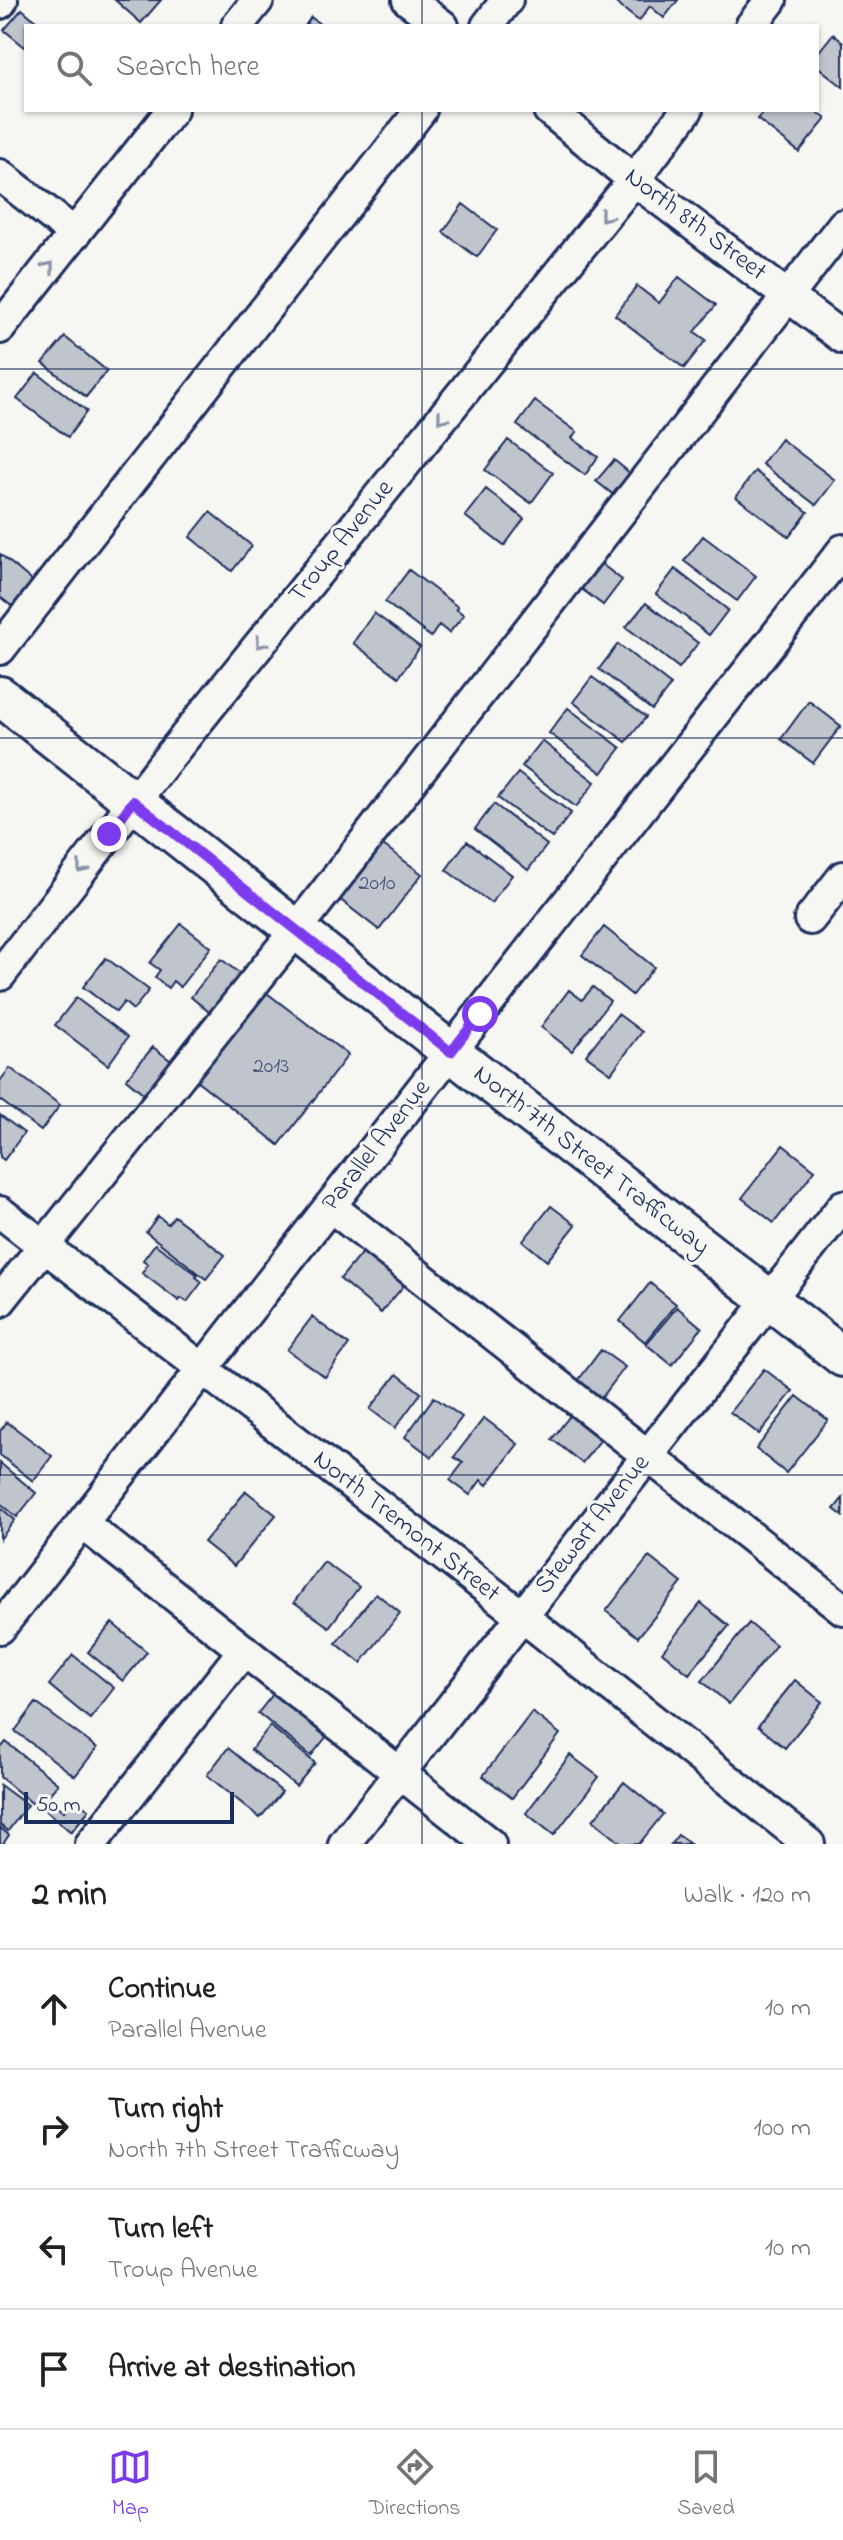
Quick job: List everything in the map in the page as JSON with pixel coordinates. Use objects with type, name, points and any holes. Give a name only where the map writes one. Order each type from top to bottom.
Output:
[{"type":"main road","name":"North 7th Street Trafficway","points":[[0,696],[843,1357]]},
{"type":"street","points":[[239,24],[258,0]]},
{"type":"street","points":[[408,0],[440,24]]},
{"type":"street","points":[[489,24],[507,0]]},
{"type":"street","points":[[753,24],[771,0]]},
{"type":"street","points":[[0,328],[170,112]]},
{"type":"street","points":[[0,649],[419,112]]},
{"type":"street","name":"North 8th Street","points":[[551,112],[634,180],[843,338]]},
{"type":"street","name":"Troup Avenue","points":[[0,975],[133,801],[685,112]]},
{"type":"street","points":[[0,175],[75,234]]},
{"type":"street","points":[[0,1301],[296,930],[843,225]]},
{"type":"street","name":"Parallel Avenue","points":[[0,1628],[843,550]]},
{"type":"street","points":[[810,919],[843,877]]},
{"type":"street","points":[[330,1206],[843,1609]]},
{"type":"street","name":"Stewart Avenue","points":[[344,1844],[843,1206]]},
{"type":"street","name":"North Tremont Street","points":[[0,1212],[522,1616],[809,1844]]},
{"type":"street","points":[[82,1523],[490,1844]]},
{"type":"street","points":[[91,1844],[244,1650]]},
{"type":"building","points":[[115,0],[161,0],[141,23]]},
{"type":"building","points":[[612,0],[678,0],[664,18],[650,6],[639,21]]},
{"type":"building","points":[[22,9],[40,24],[24,24],[24,46],[4,30]]},
{"type":"building","points":[[311,17],[320,24],[306,24]]},
{"type":"building","points":[[833,34],[843,42],[843,87],[819,68],[819,52]]},
{"type":"building","points":[[763,112],[817,112],[826,119],[799,152],[757,119]]},
{"type":"building","points":[[463,204],[497,230],[477,257],[443,232]]},
{"type":"building","points":[[679,277],[716,305],[695,332],[706,340],[684,368],[615,315],[637,286],[659,303]]},
{"type":"building","points":[[65,337],[107,371],[86,397],[43,363]]},
{"type":"building","points":[[37,373],[87,411],[68,437],[17,399]]},
{"type":"building","points":[[535,401],[577,432],[572,438],[598,457],[585,475],[517,425]]},
{"type":"building","points":[[781,439],[835,480],[816,505],[762,464]]},
{"type":"building","points":[[508,440],[553,473],[531,503],[485,470]]},
{"type":"building","points":[[614,460],[637,479],[620,500],[596,481]]},
{"type":"building","points":[[755,471],[808,512],[789,537],[736,497]]},
{"type":"building","points":[[486,489],[524,519],[504,546],[465,516]]},
{"type":"building","points":[[210,512],[252,546],[232,571],[190,537]]},
{"type":"building","points":[[703,536],[756,576],[737,601],[684,561]]},
{"type":"building","points":[[0,554],[37,585],[17,610],[0,597]]},
{"type":"building","points":[[599,562],[622,580],[603,605],[579,587]]},
{"type":"building","points":[[675,569],[728,610],[709,635],[656,594]]},
{"type":"building","points":[[409,570],[464,615],[449,633],[439,625],[431,637],[385,602]]},
{"type":"building","points":[[646,603],[698,643],[679,668],[626,627]]},
{"type":"building","points":[[374,613],[420,647],[399,677],[353,643]]},
{"type":"building","points":[[618,644],[671,685],[652,710],[599,669]]},
{"type":"building","points":[[592,677],[646,717],[626,742],[573,702]]},
{"type":"building","points":[[809,701],[841,726],[813,763],[781,739]]},
{"type":"building","points":[[568,708],[621,748],[602,773],[549,733]]},
{"type":"building","points":[[542,741],[595,782],[576,807],[522,766]]},
{"type":"building","points":[[518,773],[571,813],[552,838],[498,798]]},
{"type":"building","points":[[494,804],[547,845],[528,870],[475,829]]},
{"type":"building","points":[[375,839],[422,874],[379,930],[333,894]]},
{"type":"building","points":[[467,841],[512,875],[491,903],[446,870]]},
{"type":"building","points":[[181,924],[211,947],[180,987],[173,981],[168,988],[155,977],[160,970],[150,963]]},
{"type":"building","points":[[604,927],[654,967],[632,995],[582,955]]},
{"type":"building","points":[[106,958],[149,990],[133,1010],[124,1002],[116,1012],[83,987]]},
{"type":"building","points":[[221,959],[244,977],[214,1016],[191,997]]},
{"type":"building","points":[[593,987],[610,1001],[572,1051],[541,1027],[569,990],[582,1000]]},
{"type":"building","points":[[263,990],[348,1055],[279,1145],[195,1079]]},
{"type":"building","points":[[76,998],[128,1037],[108,1065],[55,1025]]},
{"type":"building","points":[[618,1014],[642,1032],[611,1073],[586,1055]]},
{"type":"building","points":[[153,1047],[175,1064],[148,1097],[126,1079]]},
{"type":"building","points":[[10,1068],[60,1105],[41,1131],[0,1100],[0,1081]]},
{"type":"building","points":[[0,1115],[24,1133],[4,1160],[0,1157]]},
{"type":"building","points":[[783,1145],[815,1170],[774,1223],[742,1198]]},
{"type":"building","points":[[551,1206],[576,1225],[547,1261],[523,1241]]},
{"type":"building","points":[[158,1216],[168,1224],[174,1216],[225,1255],[206,1279],[146,1232]]},
{"type":"building","points":[[155,1244],[198,1275],[196,1277],[202,1282],[187,1302],[181,1298],[179,1301],[142,1273],[148,1264],[143,1260]]},
{"type":"building","points":[[365,1249],[406,1283],[381,1313],[340,1279]]},
{"type":"building","points":[[650,1283],[676,1304],[645,1342],[620,1321]]},
{"type":"building","points":[[677,1307],[702,1328],[672,1365],[646,1344]]},
{"type":"building","points":[[312,1317],[349,1345],[325,1377],[287,1350]]},
{"type":"building","points":[[601,1350],[625,1367],[600,1400],[577,1382]]},
{"type":"building","points":[[764,1369],[793,1391],[759,1434],[730,1412]]},
{"type":"building","points":[[397,1374],[421,1393],[395,1428],[370,1409]]},
{"type":"building","points":[[797,1396],[828,1420],[786,1473],[756,1449]]},
{"type":"building","points":[[434,1397],[462,1417],[432,1457],[405,1437]]},
{"type":"building","points":[[572,1413],[603,1437],[582,1463],[552,1439]]},
{"type":"building","points":[[484,1418],[518,1444],[487,1485],[481,1480],[470,1495],[450,1480],[463,1463],[454,1457]]},
{"type":"building","points":[[7,1422],[52,1456],[33,1481],[0,1455],[0,1431]]},
{"type":"building","points":[[0,1463],[36,1493],[17,1517],[0,1503]]},
{"type":"building","points":[[246,1491],[276,1515],[234,1566],[204,1542]]},
{"type":"building","points":[[843,1498],[843,1516],[834,1509]]},
{"type":"building","points":[[0,1507],[15,1520],[0,1539]]},
{"type":"building","points":[[649,1557],[682,1583],[638,1637],[606,1611]]},
{"type":"building","points":[[324,1562],[359,1587],[329,1627],[294,1602]]},
{"type":"building","points":[[376,1593],[400,1613],[361,1663],[336,1643]]},
{"type":"building","points":[[701,1603],[729,1626],[689,1674],[662,1652]]},
{"type":"building","points":[[112,1623],[147,1652],[123,1681],[88,1652]]},
{"type":"building","points":[[749,1623],[776,1645],[729,1704],[702,1681]]},
{"type":"building","points":[[73,1655],[114,1688],[90,1719],[49,1685]]},
{"type":"building","points":[[795,1680],[822,1702],[785,1748],[758,1726]]},
{"type":"building","points":[[278,1688],[331,1731],[311,1756],[258,1713]]},
{"type":"building","points":[[36,1703],[97,1748],[75,1776],[15,1731]]},
{"type":"building","points":[[532,1712],[560,1734],[512,1798],[483,1776]]},
{"type":"building","points":[[270,1726],[315,1763],[296,1786],[251,1750]]},
{"type":"building","points":[[6,1742],[58,1784],[38,1808],[0,1777],[0,1749]]},
{"type":"building","points":[[228,1748],[282,1792],[260,1818],[207,1775]]},
{"type":"building","points":[[570,1755],[599,1777],[554,1835],[526,1813]]},
{"type":"building","points":[[624,1782],[663,1814],[639,1844],[622,1844],[593,1820]]},
{"type":"building","points":[[0,1785],[27,1805],[8,1831],[0,1825]]},
{"type":"building","points":[[75,1798],[89,1810],[71,1832],[43,1808],[50,1799],[64,1811]]},
{"type":"building","points":[[0,1828],[9,1835],[3,1844],[0,1844]]},
{"type":"building","points":[[678,1835],[690,1844],[671,1844]]},
{"type":"route","points":[[109,834],[133,801],[451,1052],[480,1014]]}]
